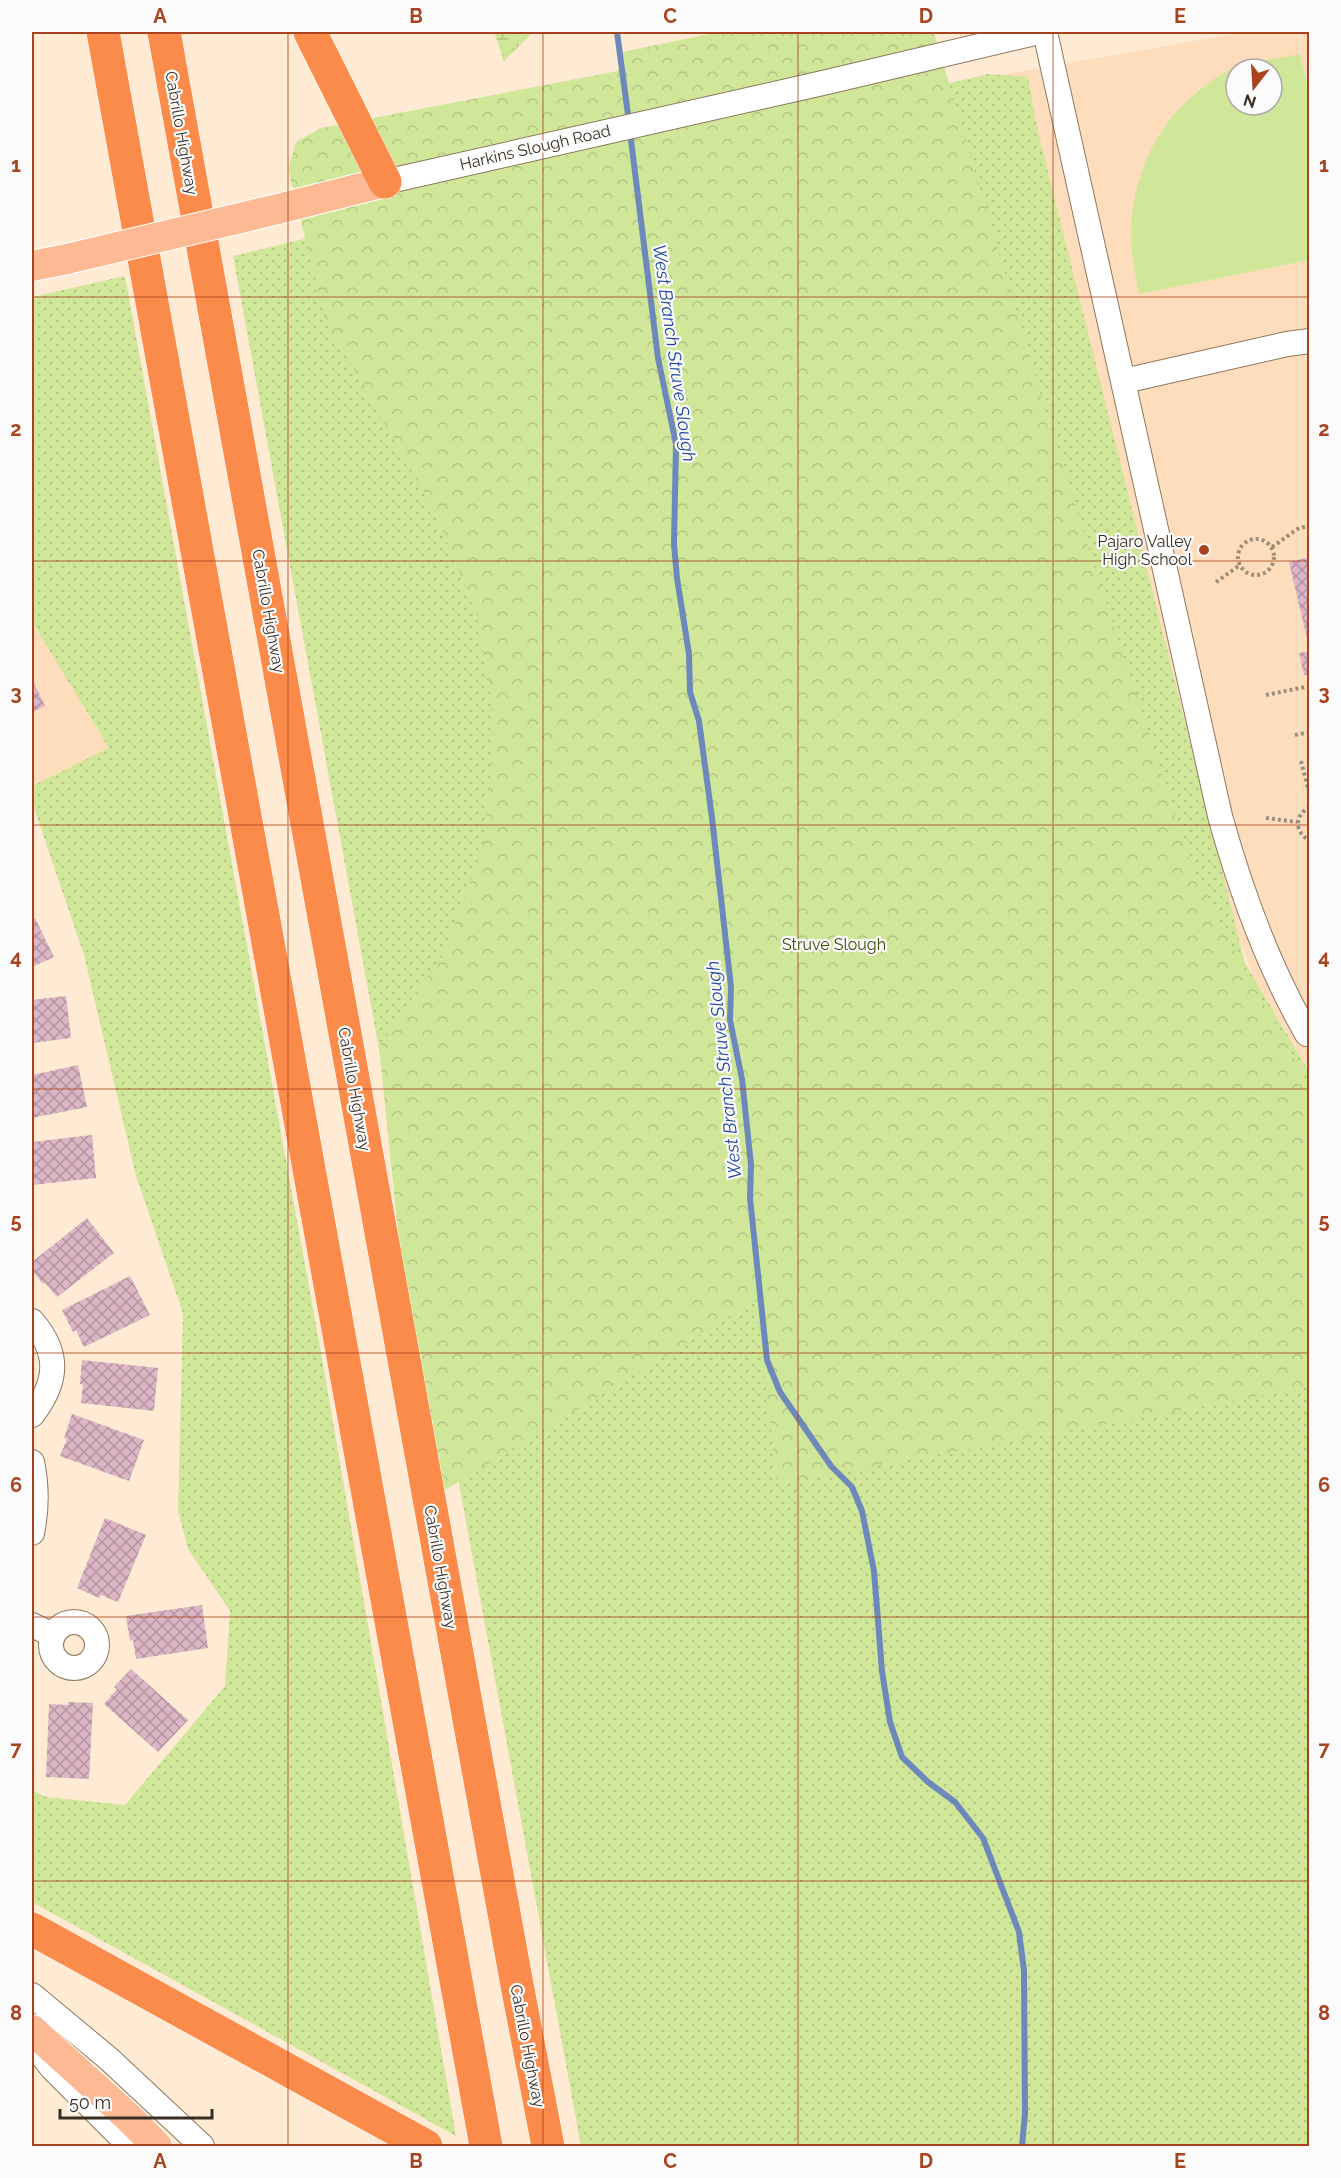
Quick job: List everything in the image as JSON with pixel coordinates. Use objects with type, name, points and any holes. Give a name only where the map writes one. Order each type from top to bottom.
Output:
[{"type":"highway","points":[[103,32],[486,2146]]},
{"type":"highway","name":"Cabrillo Highway","points":[[164,32],[548,2146]]},
{"type":"highway","points":[[310,32],[385,182]]},
{"type":"highway","points":[[32,1929],[426,2146]]},
{"type":"main road","name":"Harkins Slough Road","points":[[32,266],[385,182]]},
{"type":"main road","points":[[32,2030],[157,2146]]},
{"type":"street","name":"Harkins Slough Road","points":[[385,182],[1038,32]]},
{"type":"street","points":[[1045,32],[1228,843],[1244,896],[1271,962],[1293,1010],[1307,1034],[1310,1034]]},
{"type":"street","points":[[1124,381],[1287,344],[1310,341]]},
{"type":"street","points":[[32,1321],[47,1342],[52,1365],[50,1384],[32,1415]]},
{"type":"street","points":[[32,1462],[36,1492],[32,1533]]},
{"type":"street","points":[[32,1625],[53,1635]]},
{"type":"street","points":[[32,1995],[109,2059],[202,2146]]},
{"type":"street","points":[[32,2043],[52,2068],[130,2146]]},
{"type":"path","points":[[1272,547],[1299,528],[1310,526]]},
{"type":"path","points":[[1262,539],[1272,547],[1275,559],[1273,565],[1264,573],[1259,575],[1248,573],[1240,565],[1238,553],[1240,547],[1250,540],[1262,539]]},
{"type":"path","points":[[1216,582],[1240,565]]},
{"type":"path","points":[[1266,695],[1310,686]]},
{"type":"path","points":[[1295,735],[1310,732]]},
{"type":"path","points":[[1301,761],[1310,796]]},
{"type":"path","points":[[1310,807],[1302,812],[1297,822],[1300,834],[1310,841]]},
{"type":"path","points":[[1266,818],[1297,822]]},
{"type":"shaded area","name":"Pajaro Valley High School","points":[[1244,32],[1309,32],[1309,1086],[1259,991],[1235,928],[945,85]]},
{"type":"shaded area","points":[[32,622],[109,748],[32,786]]},
{"type":"green space","points":[[494,32],[533,32],[504,61]]},
{"type":"green space","name":"Struve Slough","points":[[719,32],[934,32],[1056,447],[1190,861],[1233,948],[1309,1085],[1309,1387],[777,1484],[756,1300],[432,1498],[412,1367],[379,1047],[444,953],[483,847],[495,731],[478,618],[435,513],[325,318],[288,169],[296,142],[321,128],[618,71],[622,52]]},
{"type":"green space","points":[[1300,54],[1310,97],[1309,260],[1139,294],[1131,246],[1133,211],[1142,173],[1158,138],[1181,107],[1205,85],[1224,73],[1224,117],[1284,117],[1283,57]]},
{"type":"green space","points":[[988,74],[1028,77],[1038,132],[1245,963],[1309,1072],[1309,2146],[581,2146],[233,256]]},
{"type":"green space","points":[[125,276],[320,1347],[456,2136],[32,1902],[32,1790],[46,1797],[125,1805],[225,1686],[230,1611],[188,1549],[178,1511],[183,1313],[136,1176],[84,955],[32,802],[32,786],[109,748],[32,622],[32,297]]},
{"type":"building","points":[[1310,557],[1310,647],[1309,647],[1289,562]]},
{"type":"building","points":[[1310,651],[1310,674],[1304,675],[1299,653]]},
{"type":"building","points":[[32,679],[45,706],[32,712]]},
{"type":"building","points":[[35,918],[54,957],[32,967],[32,920]]},
{"type":"building","points":[[66,996],[71,1038],[32,1043],[32,1000]]},
{"type":"building","points":[[78,1065],[87,1107],[32,1118],[32,1075]]},
{"type":"building","points":[[92,1135],[96,1178],[32,1185],[32,1142]]},
{"type":"building","points":[[87,1218],[114,1253],[57,1297],[32,1270],[32,1262]]},
{"type":"building","points":[[130,1276],[150,1315],[84,1347],[76,1330],[73,1332],[62,1310]]},
{"type":"building","points":[[82,1360],[158,1368],[154,1411],[81,1403]]},
{"type":"building","points":[[72,1414],[144,1440],[129,1481],[60,1456],[67,1439],[64,1438]]},
{"type":"building","points":[[105,1518],[146,1535],[118,1602],[101,1595],[99,1598],[77,1588]]},
{"type":"building","points":[[202,1605],[208,1648],[136,1659],[126,1616]]},
{"type":"building","points":[[131,1669],[188,1720],[158,1752],[104,1704],[117,1689],[114,1687]]},
{"type":"building","points":[[68,1702],[93,1703],[89,1779],[46,1777],[49,1704],[68,1705]]},
{"type":"waterway","name":"West Branch Struve Slough","points":[[617,32],[629,122]]},
{"type":"waterway","name":"West Branch Struve Slough","points":[[630,132],[658,358],[676,444],[674,544],[677,578],[689,654],[690,692],[699,721],[712,818],[731,987],[730,1020],[742,1079],[751,1165],[750,1198],[767,1360],[780,1392],[831,1466],[852,1487],[862,1511],[874,1571],[882,1671],[890,1722],[902,1757],[928,1782],[955,1802],[983,1838],[1019,1932],[1024,1971],[1025,2114],[1022,2146]]},
{"type":"place","name":"Pajaro Valley High School","points":[[1204,550]]}]
